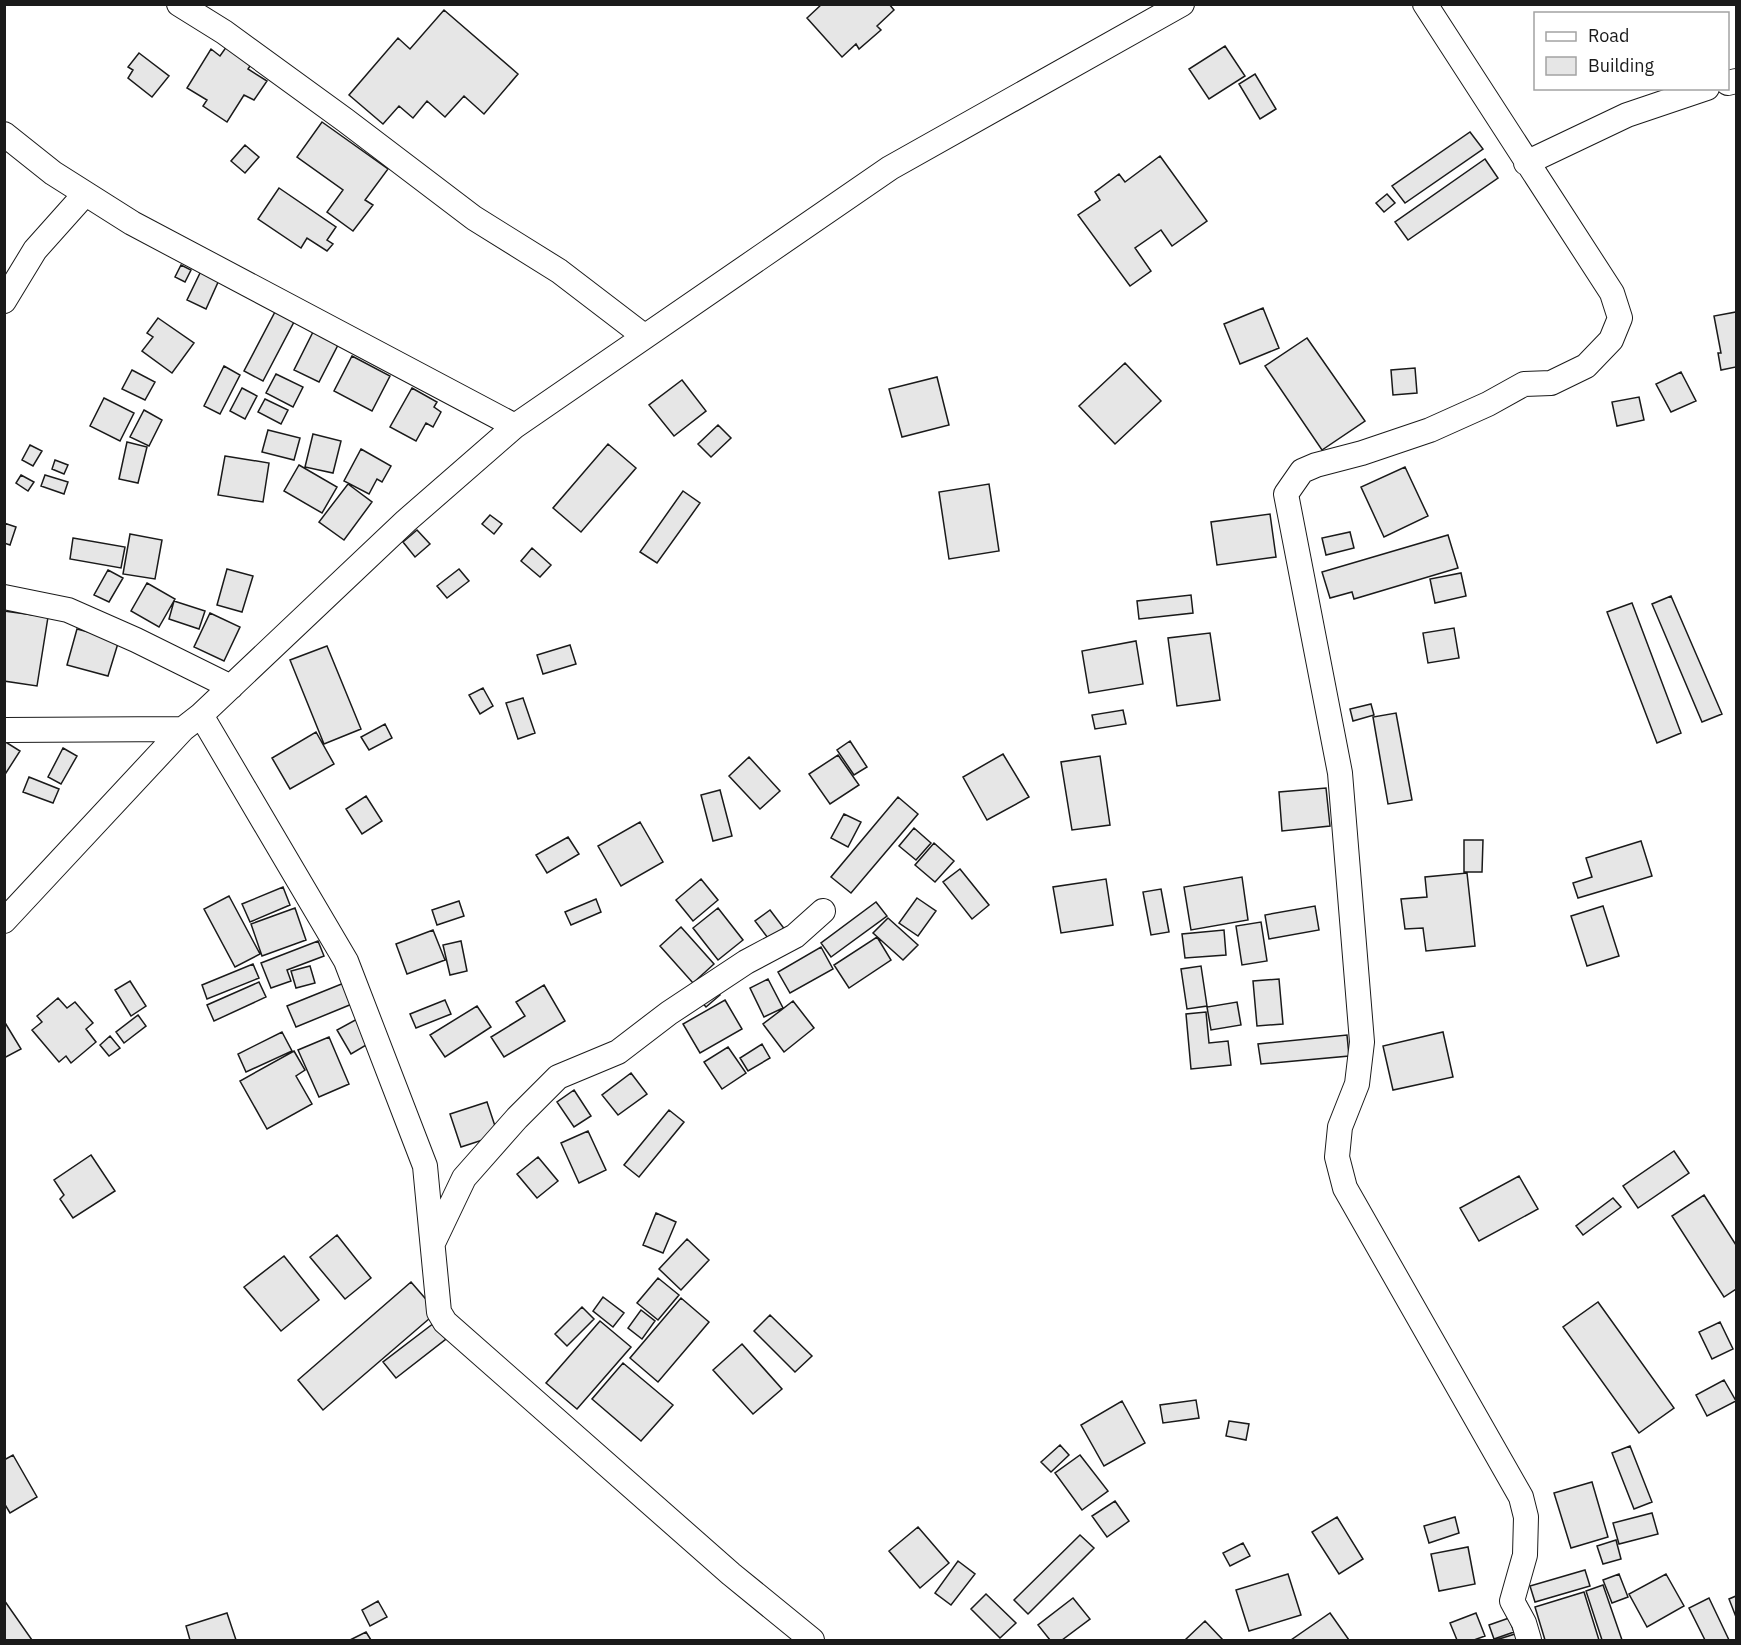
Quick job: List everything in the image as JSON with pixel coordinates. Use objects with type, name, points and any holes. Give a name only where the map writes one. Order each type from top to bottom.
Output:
[{"type":"street","points":[[179,4],[224,32],[474,218],[559,271],[644,336]]},
{"type":"street","points":[[4,921],[192,722],[406,521],[515,426],[890,168],[1182,4]]},
{"type":"street","points":[[1425,4],[1612,293],[1620,318],[1611,340],[1586,366],[1551,383],[1524,384],[1488,404],[1430,430],[1362,453],[1316,465],[1302,471],[1286,494],[1340,773],[1362,1030],[1357,1084],[1340,1127],[1337,1157],[1345,1188],[1521,1497],[1526,1517],[1525,1555],[1512,1601],[1524,1623],[1529,1641]]},
{"type":"street","points":[[1526,162],[1627,116],[1701,90]]},
{"type":"street","points":[[4,134],[53,173],[132,223],[515,426]]},
{"type":"street","points":[[4,301],[35,250],[85,194]]},
{"type":"street","points":[[4,597],[68,610],[136,640],[231,687]]},
{"type":"street","points":[[4,730],[192,722]]},
{"type":"street","points":[[192,722],[346,961],[425,1166],[439,1312],[445,1322],[731,1574],[812,1641]]},
{"type":"street","points":[[433,1243],[464,1178],[517,1118],[558,1077],[618,1052],[669,1013],[746,962],[795,936],[823,911]]},
{"type":"building","points":[[822,4],[889,4],[894,10],[877,26],[881,30],[859,49],[856,44],[842,57],[807,18]]},
{"type":"building","points":[[444,10],[518,74],[484,114],[464,96],[445,117],[427,101],[413,118],[399,106],[383,124],[349,95],[398,38],[410,49]]},
{"type":"building","points":[[227,46],[252,63],[248,69],[267,81],[254,100],[244,95],[227,122],[203,106],[207,100],[187,88],[211,49],[220,56]]},
{"type":"building","points":[[1225,46],[1245,76],[1209,99],[1189,69]]},
{"type":"building","points":[[139,53],[169,76],[152,97],[128,78],[133,70],[128,67]]},
{"type":"building","points":[[1255,74],[1276,109],[1260,119],[1239,84]]},
{"type":"building","points":[[322,122],[388,169],[365,200],[373,205],[353,231],[327,212],[343,190],[297,157]]},
{"type":"building","points":[[1470,132],[1483,149],[1405,203],[1392,186]]},
{"type":"building","points":[[245,145],[259,157],[245,173],[231,161]]},
{"type":"building","points":[[1160,156],[1207,221],[1172,246],[1161,230],[1135,248],[1151,271],[1130,286],[1078,215],[1100,200],[1095,192],[1119,174],[1125,182]]},
{"type":"building","points":[[1485,159],[1498,178],[1408,240],[1395,222]]},
{"type":"building","points":[[279,188],[336,227],[327,240],[333,244],[327,251],[307,238],[301,248],[258,219]]},
{"type":"building","points":[[1387,194],[1395,203],[1384,212],[1376,203]]},
{"type":"building","points":[[181,265],[191,270],[185,282],[175,277]]},
{"type":"building","points":[[201,271],[219,280],[206,309],[187,300]]},
{"type":"building","points":[[1263,308],[1279,348],[1240,364],[1224,324]]},
{"type":"building","points":[[276,310],[295,320],[263,381],[244,371]]},
{"type":"building","points":[[1736,312],[1736,367],[1721,370],[1718,353],[1721,353],[1714,316]]},
{"type":"building","points":[[158,318],[194,343],[172,373],[142,351],[153,337],[147,333]]},
{"type":"building","points":[[314,330],[339,343],[319,382],[294,370]]},
{"type":"building","points":[[1307,338],[1365,421],[1322,450],[1265,366]]},
{"type":"building","points":[[352,356],[390,376],[372,411],[334,391]]},
{"type":"building","points":[[1125,363],[1161,401],[1115,444],[1079,406]]},
{"type":"building","points":[[224,366],[240,375],[220,414],[204,406]]},
{"type":"building","points":[[1415,368],[1417,393],[1393,395],[1391,370]]},
{"type":"building","points":[[132,370],[155,382],[145,400],[122,389]]},
{"type":"building","points":[[1681,372],[1696,401],[1671,412],[1656,384]]},
{"type":"building","points":[[276,374],[303,387],[293,407],[266,393]]},
{"type":"building","points":[[937,377],[949,425],[902,437],[889,389]]},
{"type":"building","points":[[682,380],[706,411],[674,436],[649,405]]},
{"type":"building","points":[[242,388],[257,396],[245,419],[230,411]]},
{"type":"building","points":[[412,388],[437,402],[434,407],[441,412],[433,427],[426,423],[416,441],[390,427]]},
{"type":"building","points":[[1639,397],[1644,420],[1617,426],[1612,402]]},
{"type":"building","points":[[104,398],[134,413],[120,441],[90,426]]},
{"type":"building","points":[[265,399],[288,410],[281,424],[258,412]]},
{"type":"building","points":[[144,410],[162,420],[149,446],[130,437]]},
{"type":"building","points":[[718,425],[731,438],[711,457],[698,444]]},
{"type":"building","points":[[268,430],[300,438],[294,460],[262,452]]},
{"type":"building","points":[[313,434],[341,441],[333,473],[305,467]]},
{"type":"building","points":[[127,442],[147,447],[138,483],[119,479]]},
{"type":"building","points":[[608,444],[636,468],[581,532],[553,508]]},
{"type":"building","points":[[30,445],[42,451],[33,466],[22,460]]},
{"type":"building","points":[[361,449],[391,466],[382,482],[377,479],[369,494],[344,481]]},
{"type":"building","points":[[225,456],[269,463],[263,502],[218,495]]},
{"type":"building","points":[[55,460],[68,465],[64,474],[52,469]]},
{"type":"building","points":[[299,465],[337,487],[322,513],[284,491]]},
{"type":"building","points":[[1405,467],[1428,516],[1384,537],[1361,487]]},
{"type":"building","points":[[21,475],[34,482],[28,491],[16,483]]},
{"type":"building","points":[[45,475],[68,482],[64,494],[41,486]]},
{"type":"building","points":[[348,484],[372,502],[344,540],[319,522]]},
{"type":"building","points":[[989,484],[999,551],[949,559],[939,492]]},
{"type":"building","points":[[683,491],[700,503],[657,563],[640,552]]},
{"type":"building","points":[[1270,514],[1276,557],[1217,565],[1211,522]]},
{"type":"building","points":[[490,515],[502,524],[494,534],[482,524]]},
{"type":"building","points":[[4,523],[16,527],[10,545],[4,543]]},
{"type":"building","points":[[417,530],[430,544],[415,557],[403,542]]},
{"type":"building","points":[[1350,532],[1354,548],[1326,555],[1322,538]]},
{"type":"building","points":[[130,534],[162,540],[155,579],[123,574]]},
{"type":"building","points":[[1448,535],[1458,568],[1354,599],[1352,592],[1330,598],[1322,572]]},
{"type":"building","points":[[73,538],[125,547],[121,568],[70,559]]},
{"type":"building","points":[[532,548],[551,565],[540,577],[521,561]]},
{"type":"building","points":[[227,569],[253,576],[242,612],[217,605]]},
{"type":"building","points":[[459,569],[469,581],[447,598],[437,586]]},
{"type":"building","points":[[108,570],[123,578],[109,602],[94,595]]},
{"type":"building","points":[[1461,573],[1466,596],[1435,603],[1430,579]]},
{"type":"building","points":[[147,583],[175,599],[159,627],[131,611]]},
{"type":"building","points":[[1191,595],[1193,613],[1139,619],[1137,601]]},
{"type":"building","points":[[1671,596],[1722,714],[1702,722],[1652,604]]},
{"type":"building","points":[[174,601],[205,611],[199,629],[169,619]]},
{"type":"building","points":[[1632,603],[1681,733],[1657,743],[1607,612]]},
{"type":"building","points":[[4,611],[48,617],[37,686],[4,681]]},
{"type":"building","points":[[210,613],[240,627],[224,661],[194,647]]},
{"type":"building","points":[[1454,628],[1459,658],[1428,663],[1423,633]]},
{"type":"building","points":[[77,629],[119,640],[108,676],[67,665]]},
{"type":"building","points":[[1210,633],[1220,700],[1177,706],[1168,638]]},
{"type":"building","points":[[1136,641],[1143,684],[1089,693],[1082,651]]},
{"type":"building","points":[[570,645],[576,664],[543,674],[537,655]]},
{"type":"building","points":[[327,646],[361,729],[324,744],[290,660]]},
{"type":"building","points":[[483,688],[493,706],[480,714],[469,695]]},
{"type":"building","points":[[523,698],[535,733],[518,739],[506,703]]},
{"type":"building","points":[[1371,704],[1374,715],[1353,721],[1350,709]]},
{"type":"building","points":[[1123,710],[1126,724],[1095,729],[1092,715]]},
{"type":"building","points":[[1396,713],[1412,800],[1388,804],[1373,717]]},
{"type":"building","points":[[385,724],[392,738],[369,750],[361,737]]},
{"type":"building","points":[[316,732],[334,764],[290,789],[272,758]]},
{"type":"building","points":[[4,741],[20,751],[4,776]]},
{"type":"building","points":[[850,741],[867,767],[854,775],[837,750]]},
{"type":"building","points":[[63,748],[77,756],[61,784],[48,777]]},
{"type":"building","points":[[1003,754],[1029,797],[987,820],[963,777]]},
{"type":"building","points":[[838,755],[859,785],[830,804],[809,774]]},
{"type":"building","points":[[1100,756],[1110,825],[1072,830],[1061,762]]},
{"type":"building","points":[[749,757],[780,791],[760,809],[729,776]]},
{"type":"building","points":[[29,777],[59,789],[53,803],[23,792]]},
{"type":"building","points":[[1326,788],[1330,826],[1282,831],[1279,792]]},
{"type":"building","points":[[720,790],[732,836],[713,841],[701,795]]},
{"type":"building","points":[[366,796],[382,821],[362,834],[346,809]]},
{"type":"building","points":[[898,797],[918,814],[851,893],[831,877]]},
{"type":"building","points":[[844,814],[861,822],[848,847],[831,838]]},
{"type":"building","points":[[640,822],[663,862],[621,886],[598,846]]},
{"type":"building","points":[[914,828],[931,843],[916,860],[899,846]]},
{"type":"building","points":[[568,837],[579,854],[547,873],[536,855]]},
{"type":"building","points":[[1464,840],[1483,840],[1482,872],[1464,872]]},
{"type":"building","points":[[1641,841],[1652,876],[1578,898],[1573,883],[1592,877],[1586,858]]},
{"type":"building","points":[[934,843],[954,861],[935,882],[915,865]]},
{"type":"building","points":[[960,869],[989,905],[972,919],[943,882]]},
{"type":"building","points":[[1467,873],[1475,946],[1426,951],[1423,928],[1405,929],[1401,899],[1427,897],[1425,877]]},
{"type":"building","points":[[1242,877],[1248,920],[1191,930],[1184,887]]},
{"type":"building","points":[[701,879],[718,900],[693,921],[676,900]]},
{"type":"building","points":[[1106,879],[1113,925],[1061,933],[1053,887]]},
{"type":"building","points":[[283,887],[290,905],[250,922],[242,904]]},
{"type":"building","points":[[1161,889],[1169,932],[1151,935],[1143,892]]},
{"type":"building","points":[[229,896],[260,954],[235,967],[204,909]]},
{"type":"building","points":[[917,898],[936,911],[918,936],[899,923]]},
{"type":"building","points":[[596,899],[601,912],[571,925],[565,912]]},
{"type":"building","points":[[459,901],[464,916],[437,925],[432,910]]},
{"type":"building","points":[[876,902],[887,916],[831,957],[821,943]]},
{"type":"building","points":[[1315,906],[1319,930],[1269,939],[1265,915]]},
{"type":"building","points":[[1603,906],[1619,956],[1587,966],[1571,916]]},
{"type":"building","points":[[295,908],[306,940],[262,956],[251,924]]},
{"type":"building","points":[[718,908],[743,940],[718,960],[693,928]]},
{"type":"building","points":[[770,910],[786,931],[771,942],[755,921]]},
{"type":"building","points":[[888,918],[918,945],[903,960],[873,933]]},
{"type":"building","points":[[1261,922],[1267,961],[1242,965],[1236,926]]},
{"type":"building","points":[[681,927],[714,964],[693,983],[660,946]]},
{"type":"building","points":[[433,930],[445,960],[407,974],[396,944]]},
{"type":"building","points":[[1224,930],[1226,955],[1185,958],[1182,934]]},
{"type":"building","points":[[877,937],[891,960],[849,988],[834,965]]},
{"type":"building","points":[[318,941],[324,956],[287,970],[291,981],[271,988],[261,963]]},
{"type":"building","points":[[461,941],[467,971],[450,975],[443,945]]},
{"type":"building","points":[[821,947],[833,969],[790,993],[778,972]]},
{"type":"building","points":[[253,964],[259,978],[207,999],[202,985]]},
{"type":"building","points":[[310,966],[315,983],[296,988],[291,971]]},
{"type":"building","points":[[1201,966],[1207,1006],[1187,1009],[1181,969]]},
{"type":"building","points":[[768,979],[783,1008],[764,1017],[750,988]]},
{"type":"building","points":[[1279,979],[1283,1024],[1257,1026],[1253,981]]},
{"type":"building","points":[[130,981],[146,1006],[131,1016],[115,990]]},
{"type":"building","points":[[259,982],[266,997],[214,1021],[207,1005]]},
{"type":"building","points":[[344,983],[352,1004],[296,1027],[287,1006]]},
{"type":"building","points":[[544,985],[565,1021],[504,1057],[491,1037],[525,1016],[516,1002]]},
{"type":"building","points":[[714,988],[720,995],[706,1007],[700,1000]]},
{"type":"building","points":[[58,998],[67,1008],[75,1002],[93,1023],[86,1029],[96,1042],[71,1063],[66,1056],[59,1062],[32,1030],[42,1022],[37,1016]]},
{"type":"building","points":[[445,1000],[451,1014],[416,1028],[410,1014]]},
{"type":"building","points":[[725,1000],[742,1029],[700,1053],[683,1024]]},
{"type":"building","points":[[793,1001],[814,1028],[784,1052],[763,1024]]},
{"type":"building","points":[[1237,1002],[1241,1025],[1211,1030],[1207,1007]]},
{"type":"building","points":[[477,1006],[491,1027],[445,1057],[430,1035]]},
{"type":"building","points":[[1206,1012],[1209,1043],[1228,1041],[1231,1065],[1191,1069],[1186,1014]]},
{"type":"building","points":[[138,1015],[146,1026],[124,1043],[116,1032]]},
{"type":"building","points":[[359,1018],[373,1041],[351,1054],[337,1030]]},
{"type":"building","points":[[4,1021],[21,1049],[4,1058]]},
{"type":"building","points":[[282,1032],[292,1051],[246,1072],[238,1054]]},
{"type":"building","points":[[1443,1032],[1453,1077],[1393,1090],[1383,1046]]},
{"type":"building","points":[[1347,1035],[1349,1056],[1261,1064],[1258,1044]]},
{"type":"building","points":[[110,1036],[120,1048],[109,1056],[100,1045]]},
{"type":"building","points":[[329,1037],[349,1084],[319,1097],[298,1050]]},
{"type":"building","points":[[762,1044],[770,1058],[748,1071],[740,1058]]},
{"type":"building","points":[[728,1047],[746,1073],[722,1089],[704,1062]]},
{"type":"building","points":[[294,1051],[305,1070],[296,1076],[312,1104],[267,1129],[240,1081]]},
{"type":"building","points":[[631,1073],[647,1094],[618,1115],[602,1095]]},
{"type":"building","points":[[574,1090],[591,1116],[574,1127],[557,1102]]},
{"type":"building","points":[[487,1102],[498,1135],[461,1147],[450,1114]]},
{"type":"building","points":[[669,1110],[684,1122],[639,1177],[624,1165]]},
{"type":"building","points":[[588,1131],[606,1170],[579,1183],[561,1143]]},
{"type":"building","points":[[1674,1151],[1689,1173],[1638,1208],[1623,1186]]},
{"type":"building","points":[[91,1155],[115,1191],[73,1218],[60,1199],[64,1195],[54,1180]]},
{"type":"building","points":[[538,1157],[558,1181],[537,1198],[517,1174]]},
{"type":"building","points":[[1519,1176],[1538,1209],[1479,1241],[1460,1208]]},
{"type":"building","points":[[1704,1195],[1736,1245],[1736,1289],[1724,1297],[1672,1216]]},
{"type":"building","points":[[1613,1198],[1621,1207],[1583,1235],[1576,1226]]},
{"type":"building","points":[[656,1213],[676,1222],[663,1253],[643,1245]]},
{"type":"building","points":[[337,1235],[371,1278],[345,1299],[310,1257]]},
{"type":"building","points":[[687,1239],[709,1260],[681,1290],[659,1269]]},
{"type":"building","points":[[284,1256],[319,1300],[281,1331],[244,1287]]},
{"type":"building","points":[[658,1278],[679,1295],[658,1320],[637,1303]]},
{"type":"building","points":[[411,1282],[437,1312],[323,1410],[298,1380]]},
{"type":"building","points":[[603,1297],[624,1313],[613,1327],[593,1311]]},
{"type":"building","points":[[681,1298],[709,1322],[658,1382],[630,1358]]},
{"type":"building","points":[[1598,1302],[1674,1408],[1639,1433],[1563,1327]]},
{"type":"building","points":[[582,1307],[594,1319],[567,1346],[555,1334]]},
{"type":"building","points":[[641,1310],[655,1321],[642,1339],[628,1328]]},
{"type":"building","points":[[770,1315],[812,1356],[795,1372],[754,1331]]},
{"type":"building","points":[[600,1321],[631,1347],[577,1409],[546,1383]]},
{"type":"building","points":[[1720,1322],[1733,1349],[1712,1359],[1699,1332]]},
{"type":"building","points":[[434,1323],[446,1339],[396,1378],[383,1362]]},
{"type":"building","points":[[742,1344],[782,1389],[753,1414],[713,1370]]},
{"type":"building","points":[[623,1363],[673,1405],[641,1441],[592,1399]]},
{"type":"building","points":[[1724,1380],[1736,1401],[1707,1416],[1696,1395]]},
{"type":"building","points":[[1196,1400],[1199,1418],[1163,1423],[1160,1405]]},
{"type":"building","points":[[1122,1401],[1145,1443],[1104,1466],[1081,1425]]},
{"type":"building","points":[[1229,1421],[1249,1424],[1246,1440],[1226,1436]]},
{"type":"building","points":[[1060,1445],[1069,1455],[1051,1472],[1041,1462]]},
{"type":"building","points":[[1630,1446],[1652,1502],[1634,1509],[1612,1453]]},
{"type":"building","points":[[13,1455],[37,1497],[10,1513],[4,1503],[4,1460]]},
{"type":"building","points":[[1080,1455],[1108,1491],[1082,1510],[1055,1473]]},
{"type":"building","points":[[1592,1482],[1608,1537],[1571,1548],[1554,1493]]},
{"type":"building","points":[[1115,1501],[1129,1521],[1107,1537],[1092,1516]]},
{"type":"building","points":[[1652,1513],[1658,1534],[1619,1544],[1613,1523]]},
{"type":"building","points":[[1337,1517],[1363,1559],[1339,1574],[1312,1532]]},
{"type":"building","points":[[1455,1517],[1459,1533],[1429,1543],[1424,1526]]},
{"type":"building","points":[[918,1527],[949,1563],[920,1588],[889,1551]]},
{"type":"building","points":[[1080,1535],[1094,1548],[1028,1614],[1014,1600]]},
{"type":"building","points":[[1616,1540],[1621,1559],[1603,1564],[1597,1546]]},
{"type":"building","points":[[1243,1543],[1250,1556],[1230,1566],[1223,1553]]},
{"type":"building","points":[[1468,1547],[1475,1584],[1439,1591],[1431,1554]]},
{"type":"building","points":[[958,1561],[975,1574],[951,1605],[935,1593]]},
{"type":"building","points":[[1585,1570],[1590,1586],[1535,1602],[1530,1586]]},
{"type":"building","points":[[1288,1574],[1301,1615],[1249,1631],[1236,1590]]},
{"type":"building","points":[[1619,1574],[1628,1597],[1612,1603],[1603,1580]]},
{"type":"building","points":[[1666,1574],[1684,1606],[1647,1627],[1629,1594]]},
{"type":"building","points":[[1603,1585],[1622,1640],[1602,1640],[1586,1591]]},
{"type":"building","points":[[1584,1592],[1599,1640],[1545,1640],[1535,1607]]},
{"type":"building","points":[[986,1594],[1016,1623],[1000,1638],[971,1609]]},
{"type":"building","points":[[1736,1596],[1736,1617],[1729,1599]]},
{"type":"building","points":[[1073,1598],[1090,1619],[1062,1640],[1050,1640],[1038,1625]]},
{"type":"building","points":[[1709,1598],[1729,1640],[1705,1640],[1689,1608]]},
{"type":"building","points":[[4,1600],[32,1640],[4,1640]]},
{"type":"building","points":[[378,1601],[387,1617],[370,1626],[362,1610]]},
{"type":"building","points":[[227,1613],[236,1640],[190,1640],[186,1626]]},
{"type":"building","points":[[1330,1613],[1349,1640],[1291,1640]]},
{"type":"building","points":[[1476,1613],[1485,1636],[1474,1640],[1457,1640],[1450,1623]]},
{"type":"building","points":[[1509,1618],[1514,1632],[1494,1639],[1489,1625]]},
{"type":"building","points":[[1205,1621],[1223,1640],[1185,1640]]},
{"type":"building","points":[[366,1632],[371,1640],[350,1640]]},
{"type":"building","points":[[1515,1634],[1518,1640],[1496,1640]]}]
